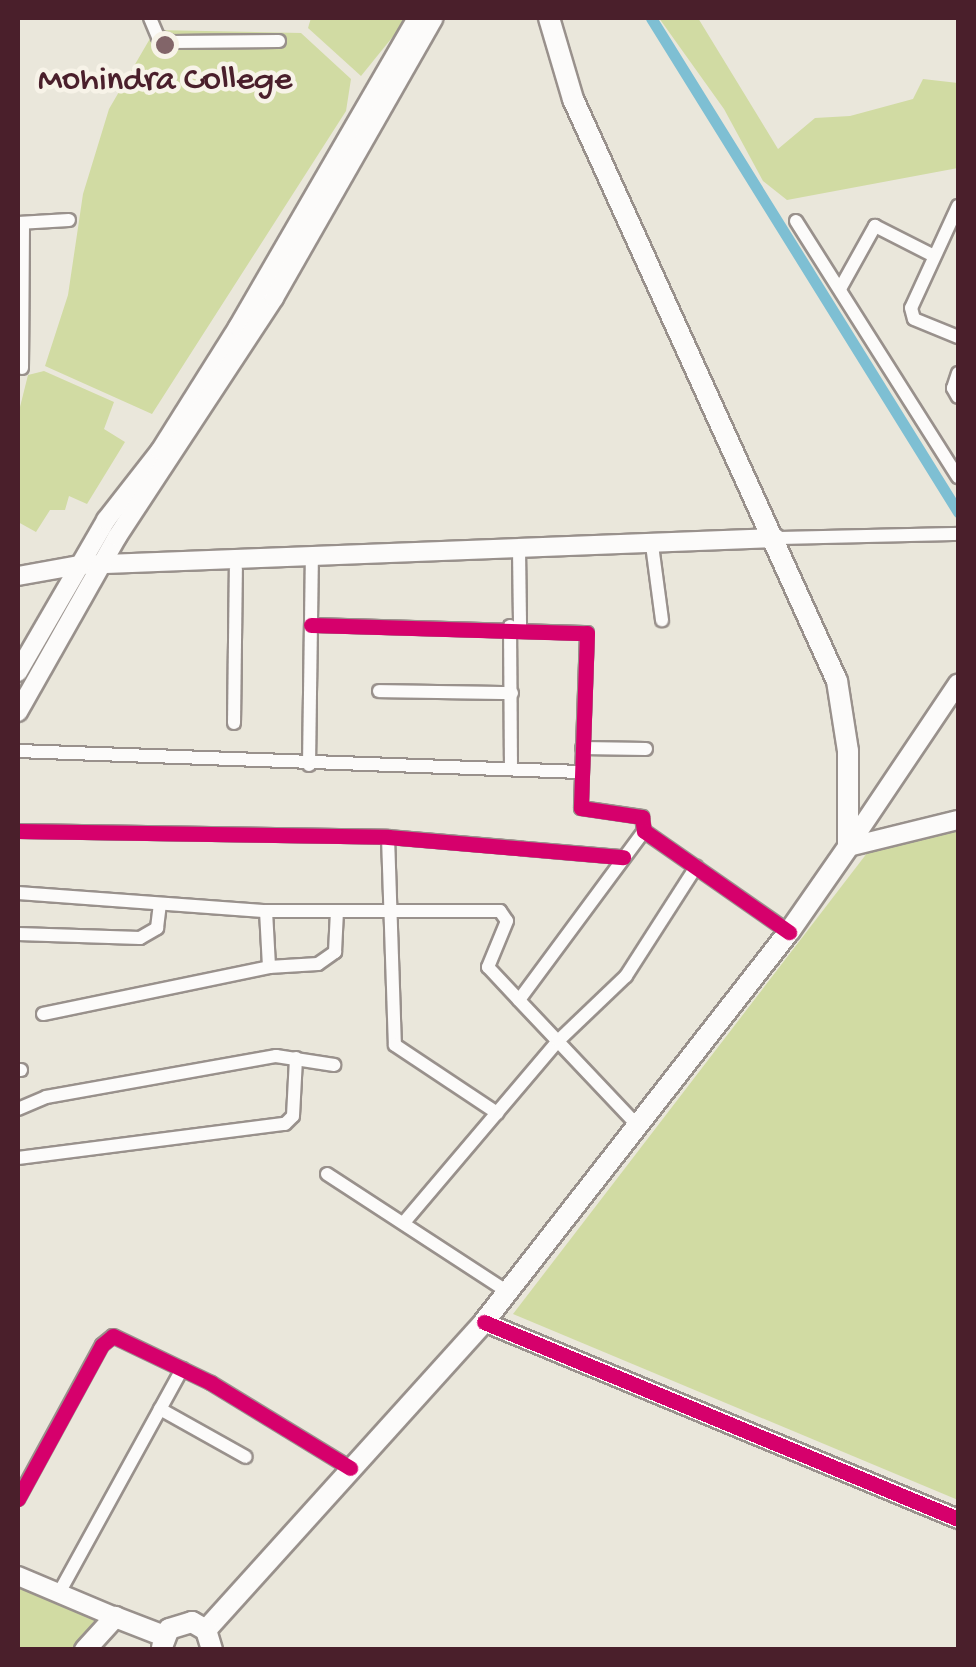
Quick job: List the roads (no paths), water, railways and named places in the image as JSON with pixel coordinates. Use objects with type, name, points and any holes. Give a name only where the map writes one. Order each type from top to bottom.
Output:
[{"type":"main road","points":[[247,326],[417,18]]},
{"type":"main road","points":[[18,672],[81,571],[247,326],[434,18]]},
{"type":"main road","points":[[549,18],[573,100],[836,680],[848,751],[848,847]]},
{"type":"main road","points":[[18,576],[777,544]]},
{"type":"main road","points":[[81,571],[236,569],[312,562]]},
{"type":"main road","points":[[18,712],[81,571]]},
{"type":"main road","points":[[18,1576],[115,1617],[163,1643],[184,1621],[209,1640],[350,1468],[484,1322],[638,1126],[789,932],[958,683]]},
{"type":"main road","points":[[848,847],[958,820]]},
{"type":"main road","points":[[484,1322],[958,1518]]},
{"type":"main road","points":[[85,1650],[115,1617]]},
{"type":"street","points":[[150,18],[158,37],[172,42],[279,40]]},
{"type":"street","points":[[958,207],[911,314],[958,338]]},
{"type":"street","points":[[22,368],[20,223],[69,220]]},
{"type":"street","points":[[796,220],[958,477]]},
{"type":"street","points":[[840,287],[874,226],[934,256]]},
{"type":"street","points":[[958,372],[953,388],[958,397]]},
{"type":"street","points":[[777,544],[958,534]]},
{"type":"street","points":[[653,549],[662,620]]},
{"type":"street","points":[[511,767],[519,554]]},
{"type":"street","points":[[308,764],[312,562]]},
{"type":"street","points":[[234,723],[236,569]]},
{"type":"street","points":[[311,625],[515,626],[587,633],[581,808],[642,817],[644,831],[519,1000]]},
{"type":"street","points":[[379,691],[512,692]]},
{"type":"street","points":[[582,748],[646,749]]},
{"type":"street","points":[[18,751],[580,772]]},
{"type":"street","points":[[18,830],[388,837],[623,857]]},
{"type":"street","points":[[644,831],[789,932]]},
{"type":"street","points":[[388,837],[395,1045],[497,1112]]},
{"type":"street","points":[[406,1220],[558,1041],[626,976],[696,867]]},
{"type":"street","points":[[18,893],[266,911],[506,914],[488,967],[638,1126]]},
{"type":"street","points":[[18,934],[140,938],[157,928],[160,905]]},
{"type":"street","points":[[266,911],[268,967]]},
{"type":"street","points":[[44,1014],[268,967],[326,960],[338,942],[337,912]]},
{"type":"street","points":[[18,1109],[132,1081],[276,1056],[334,1065]]},
{"type":"street","points":[[18,1158],[285,1124],[293,1116],[296,1058]]},
{"type":"street","points":[[326,1174],[406,1220],[508,1292]]},
{"type":"street","points":[[18,1499],[106,1339],[118,1336],[350,1468]]},
{"type":"street","points":[[59,1593],[182,1369]]},
{"type":"street","points":[[160,1409],[246,1458]]},
{"type":"waterway","points":[[651,18],[958,512]]},
{"type":"place","name":"Mohindra College","points":[[165,45]]}]
